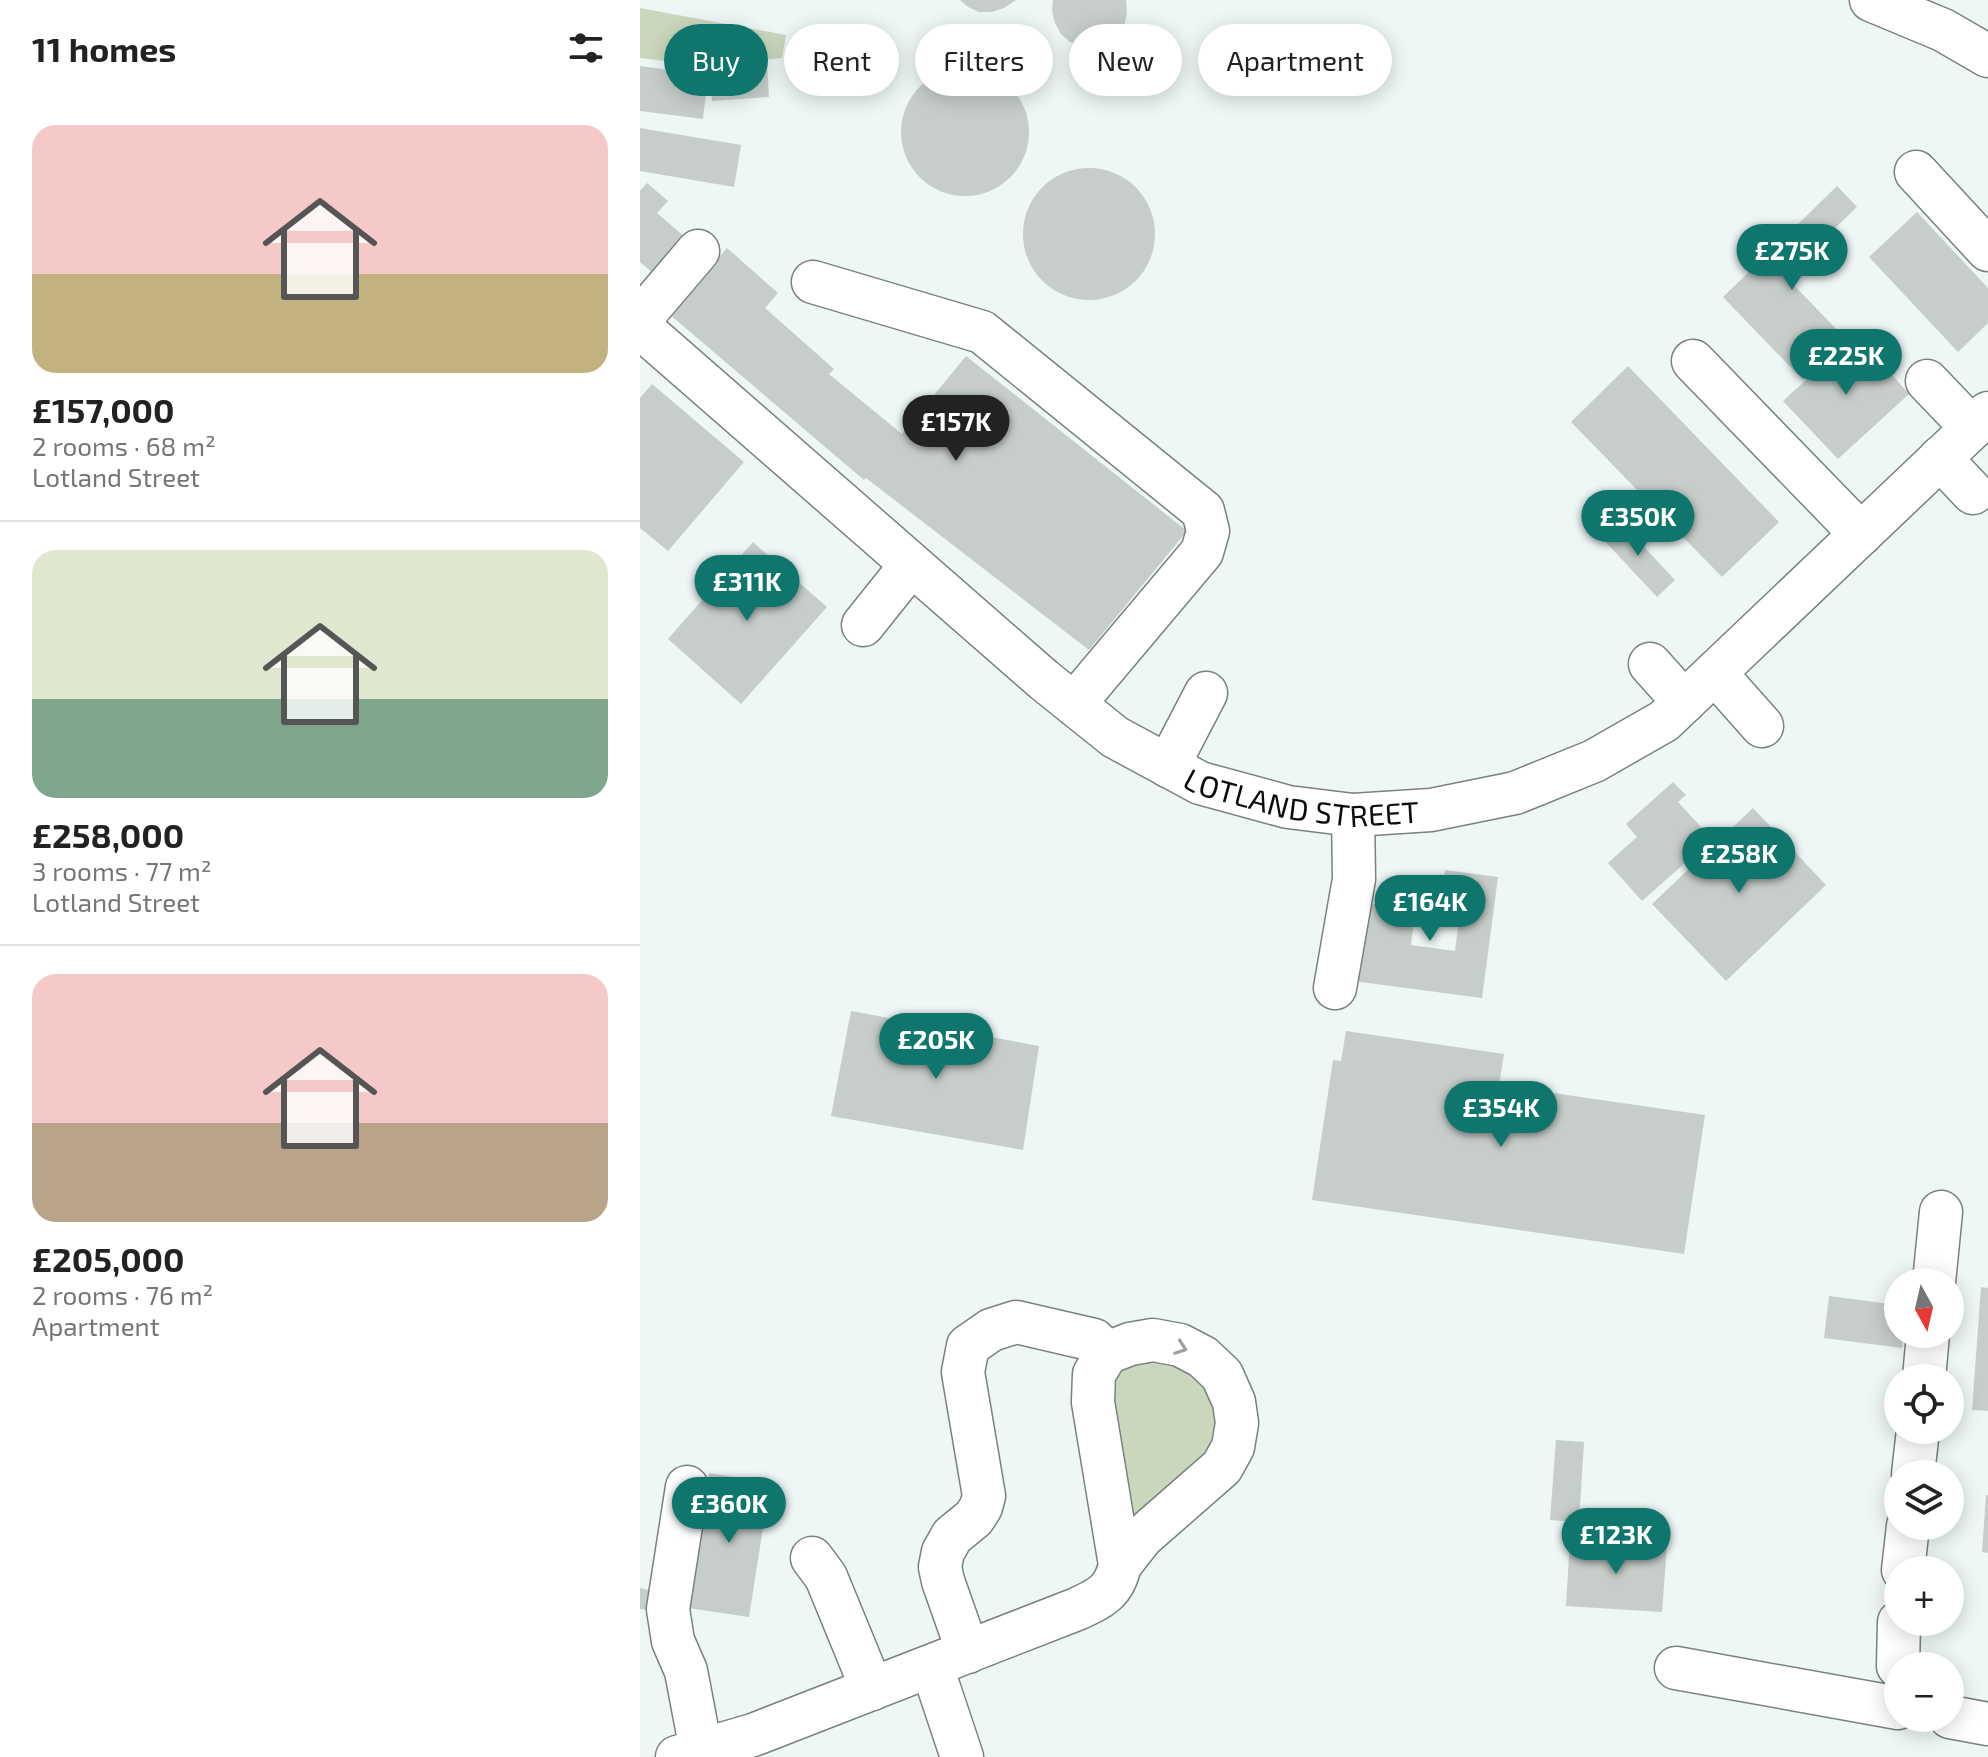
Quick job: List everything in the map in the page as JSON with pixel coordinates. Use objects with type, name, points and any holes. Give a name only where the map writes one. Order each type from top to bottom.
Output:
[{"type":"street","points":[[1876,1],[1943,30],[1988,56]]},
{"type":"street","points":[[1916,172],[1988,250]]},
{"type":"street","points":[[640,319],[698,251]]},
{"type":"street","points":[[813,282],[982,332],[1203,511],[1208,531],[1202,552],[1074,704]]},
{"type":"street","name":"LOTLAND STREET","points":[[640,327],[911,565],[1115,737],[1200,783],[1288,807],[1353,815],[1431,810],[1515,793],[1594,761],[1664,721],[1980,420]]},
{"type":"street","points":[[1693,361],[1861,534]]},
{"type":"street","points":[[1927,381],[1980,420]]},
{"type":"street","points":[[1940,458],[1973,493]]},
{"type":"street","points":[[863,625],[911,565]]},
{"type":"street","points":[[1650,664],[1684,702]]},
{"type":"street","points":[[1715,673],[1762,726]]},
{"type":"street","points":[[1168,766],[1206,693]]},
{"type":"street","points":[[1335,988],[1354,879],[1353,815]]},
{"type":"street","points":[[1935,1268],[1941,1212]]},
{"type":"street","points":[[962,1757],[940,1567],[943,1552],[952,1536],[974,1518],[984,1496],[963,1372],[968,1346],[991,1330],[1016,1322],[1094,1340],[1107,1353]]},
{"type":"street","points":[[687,1487],[668,1609],[673,1641],[686,1671],[689,1753],[753,1735],[950,1660],[1098,1599],[1116,1582],[1120,1565],[1093,1402],[1094,1374],[1107,1353],[1130,1344],[1153,1340],[1180,1345],[1203,1357],[1222,1375],[1234,1402],[1237,1423],[1233,1447],[1222,1467],[1142,1537],[1120,1565]]},
{"type":"street","points":[[812,1558],[826,1577],[872,1689]]},
{"type":"street","points":[[1676,1668],[1884,1705]]},
{"type":"street","points":[[1964,1720],[1988,1724]]},
{"type":"green space","points":[[640,8],[727,24],[664,24],[664,61],[640,58]]},
{"type":"green space","points":[[768,32],[784,35],[782,58],[768,59]]},
{"type":"green space","points":[[1134,1354],[1206,1373],[1223,1440],[1143,1516],[1131,1513],[1121,1504],[1111,1370]]},
{"type":"building","points":[[960,0],[1016,0],[992,12],[979,12]]},
{"type":"building","points":[[1053,0],[1126,0],[1127,14],[1124,24],[1069,24],[1069,41],[1061,34],[1052,11]]},
{"type":"building","points":[[640,66],[664,69],[664,96],[706,96],[703,119],[640,111]]},
{"type":"building","points":[[768,79],[769,97],[712,101],[712,96],[768,96]]},
{"type":"building","points":[[915,93],[915,96],[1018,96],[1028,119],[1028,145],[1018,168],[1001,185],[978,195],[952,195],[929,185],[912,168],[902,145],[902,119]]},
{"type":"building","points":[[640,128],[741,145],[734,187],[640,171]]},
{"type":"building","points":[[1089,168],[1114,173],[1136,187],[1150,209],[1155,234],[1150,259],[1136,281],[1114,295],[1089,300],[1064,295],[1042,281],[1028,259],[1023,234],[1028,209],[1042,187],[1064,173]]},
{"type":"building","points":[[647,183],[668,201],[657,213],[686,238],[654,274],[640,262],[640,191]]},
{"type":"building","points":[[1837,186],[1857,207],[1785,276],[1845,338],[1803,380],[1723,297]]},
{"type":"building","points":[[1917,212],[1988,288],[1988,323],[1958,352],[1869,257]]},
{"type":"building","points":[[727,248],[778,293],[765,308],[834,369],[829,374],[902,434],[966,356],[1187,531],[1089,650],[866,478],[864,480],[669,314]]},
{"type":"building","points":[[1856,334],[1909,394],[1838,459],[1783,401]]},
{"type":"building","points":[[1628,366],[1779,522],[1722,577],[1571,422]]},
{"type":"building","points":[[652,384],[744,462],[668,551],[640,528],[640,398]]},
{"type":"building","points":[[1618,519],[1675,580],[1657,597],[1600,536]]},
{"type":"building","points":[[753,542],[827,607],[741,704],[668,639]]},
{"type":"building","points":[[1673,782],[1686,795],[1678,802],[1712,839],[1642,901],[1608,863],[1637,837],[1626,824]]},
{"type":"building","points":[[1753,808],[1826,885],[1726,981],[1652,904]]},
{"type":"building","points":[[1445,870],[1498,877],[1482,998],[1353,981],[1364,903],[1415,910],[1411,945],[1455,951],[1461,903],[1441,901]]},
{"type":"building","points":[[851,1011],[1039,1046],[1023,1150],[831,1116]]},
{"type":"building","points":[[1346,1031],[1504,1054],[1499,1085],[1705,1115],[1684,1254],[1312,1200],[1333,1060],[1341,1061]]},
{"type":"building","points":[[1981,1287],[1988,1288],[1988,1411],[1972,1410]]},
{"type":"building","points":[[1829,1296],[1884,1303],[1884,1346],[1824,1338]]},
{"type":"building","points":[[1556,1440],[1584,1442],[1579,1522],[1550,1520]]},
{"type":"building","points":[[709,1473],[770,1483],[749,1617],[688,1608]]},
{"type":"building","points":[[1988,1495],[1988,1553],[1982,1552]]},
{"type":"building","points":[[1570,1539],[1667,1546],[1662,1612],[1566,1606]]},
{"type":"building","points":[[640,1588],[649,1590],[646,1610],[640,1609]]}]
